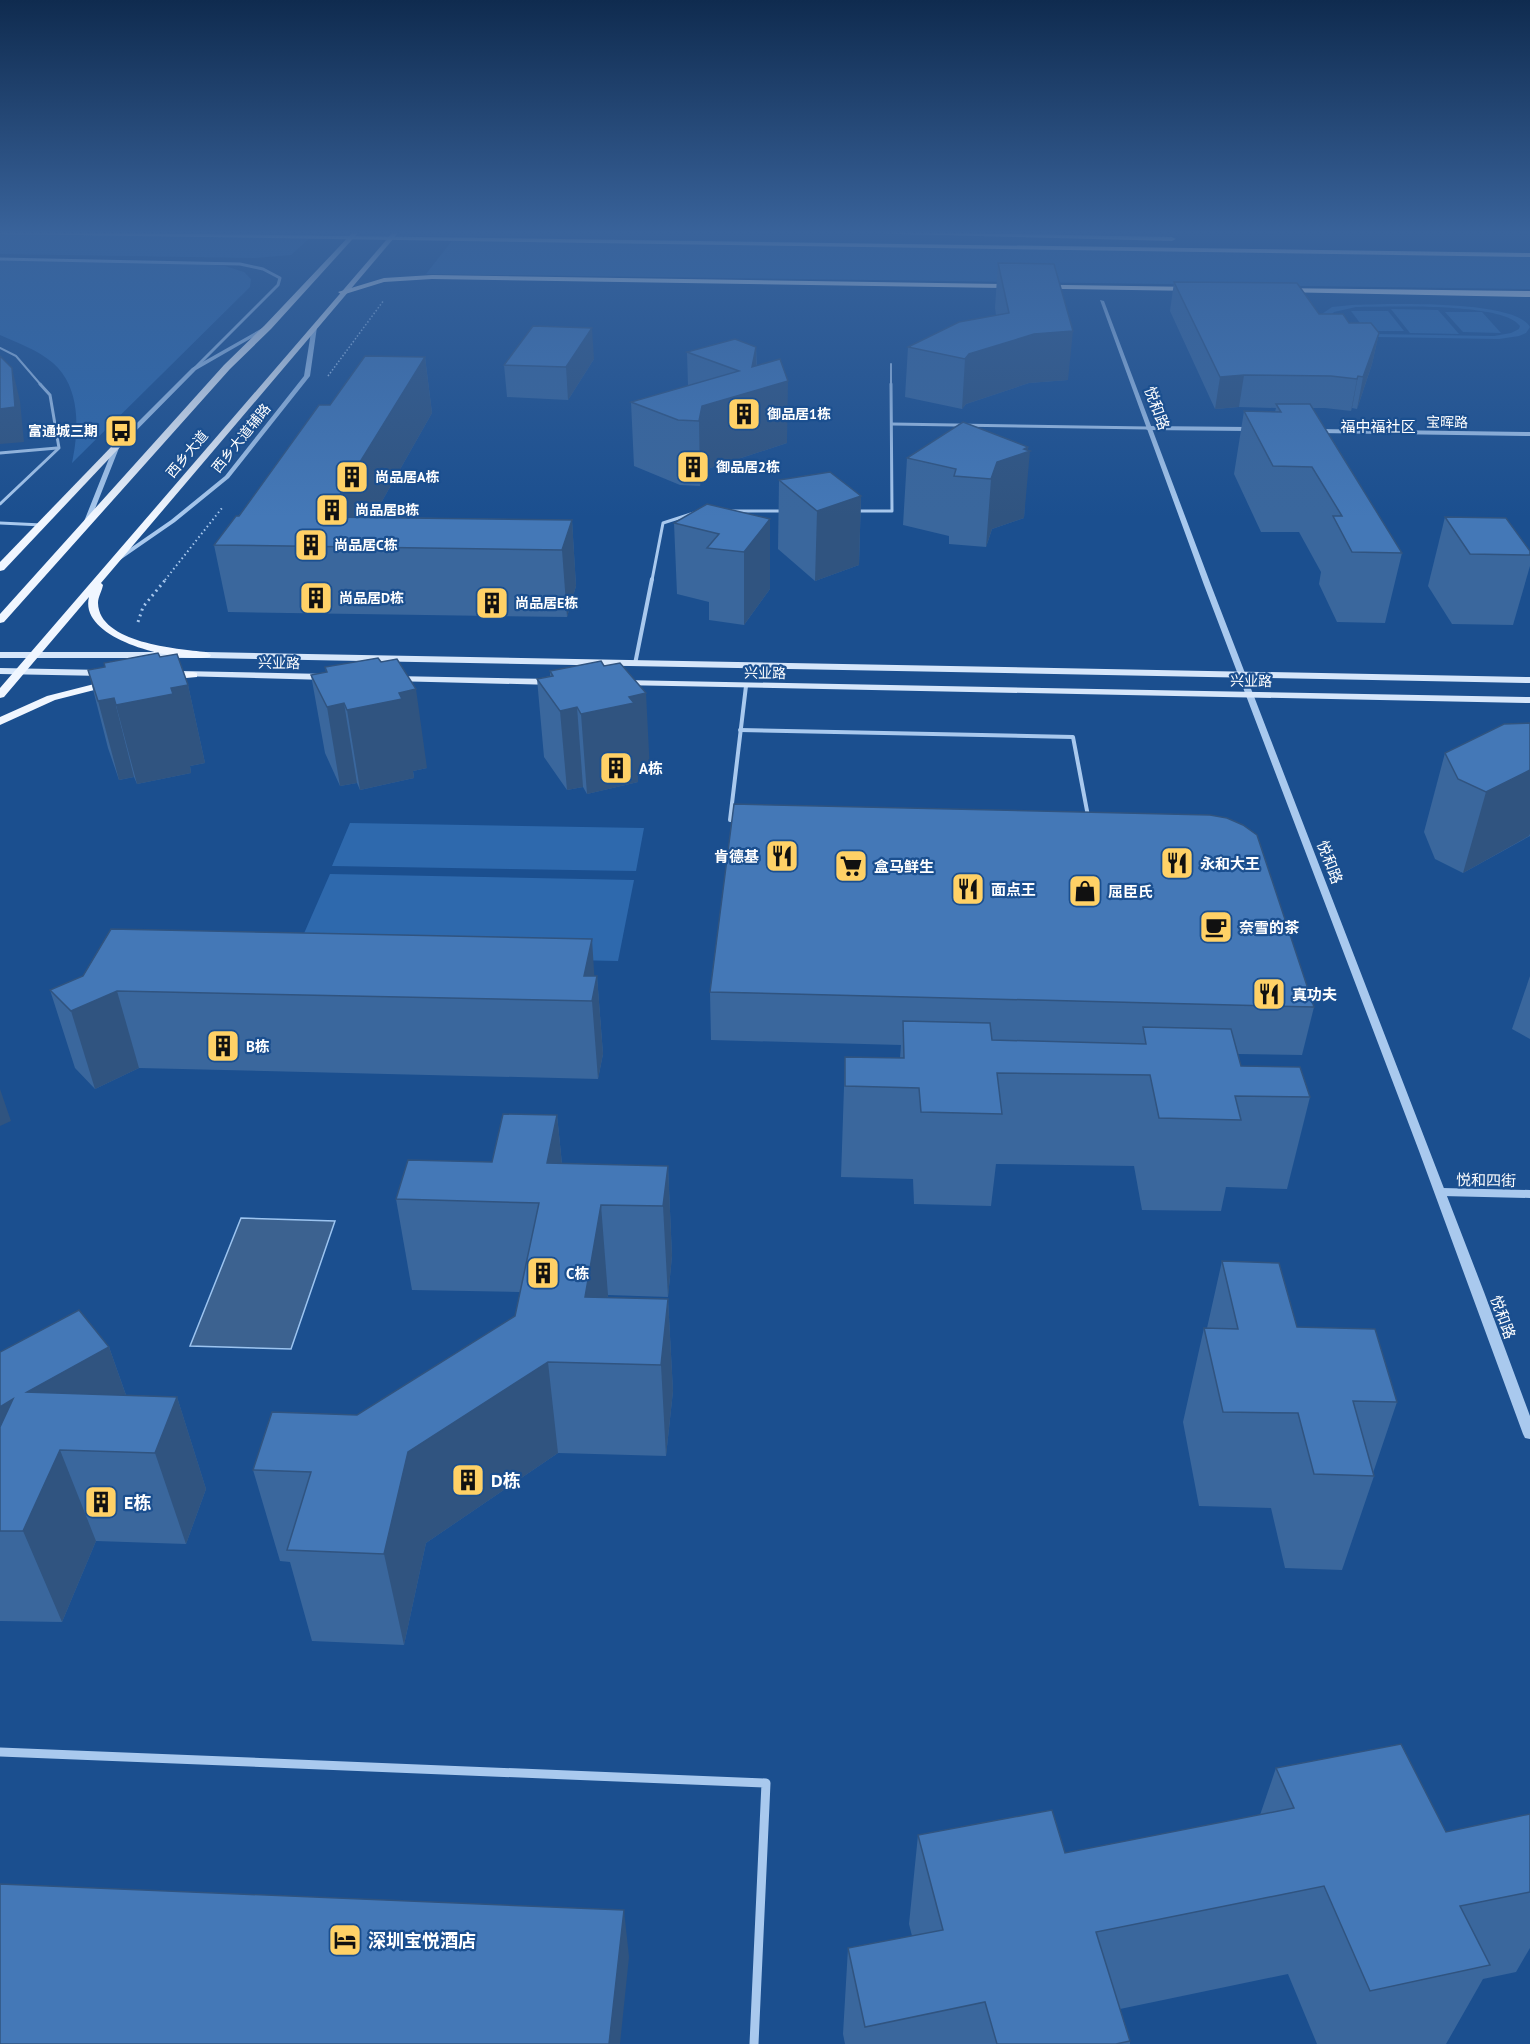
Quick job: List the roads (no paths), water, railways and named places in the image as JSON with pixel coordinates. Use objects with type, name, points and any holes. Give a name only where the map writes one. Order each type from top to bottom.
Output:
[{"type":"main road","name":"西乡大道","points":[[0,620],[227,367],[268,327]]},
{"type":"main road","name":"西乡大道","points":[[0,695],[314,327]]},
{"type":"main road","points":[[0,568],[116,447]]},
{"type":"main road","points":[[0,603],[37,580]]},
{"type":"main road","points":[[99,581],[93,602],[99,621],[108,629],[150,647],[207,655]]},
{"type":"main road","name":"兴业路","points":[[0,655],[207,655],[1530,680]]},
{"type":"main road","points":[[0,671],[113,673]]},
{"type":"main road","points":[[155,676],[193,675]]},
{"type":"main road","name":"兴业路","points":[[193,675],[334,678]]},
{"type":"main road","points":[[381,678],[570,682]]},
{"type":"main road","points":[[0,721],[51,698],[124,681]]},
{"type":"main road","name":"兴业路","points":[[617,683],[1530,700]]},
{"type":"street","points":[[86,524],[116,447],[237,326]]},
{"type":"street","name":"悦和路","points":[[1111,326],[1248,695],[1442,1192],[1530,1434]]},
{"type":"street","points":[[194,369],[268,327]]},
{"type":"street","name":"西乡大道辅路","points":[[118,559],[173,521],[227,477],[307,376],[314,327]]},
{"type":"street","points":[[1148,428],[1250,429]]},
{"type":"street","name":"宝晖路","points":[[1318,430],[1530,434]]},
{"type":"street","name":"悦和四街","points":[[1442,1192],[1530,1194]]},
{"type":"street","points":[[0,1752],[766,1783],[754,2044]]},
{"type":"lane","points":[[0,348],[16,356],[50,395],[58,448]]},
{"type":"lane","points":[[844,511],[892,511],[891,364]]},
{"type":"lane","points":[[892,424],[1148,428]]},
{"type":"lane","points":[[0,453],[58,448]]},
{"type":"lane","points":[[0,504],[58,448]]},
{"type":"lane","points":[[634,664],[663,523],[700,511]]},
{"type":"lane","points":[[724,511],[784,511]]},
{"type":"lane","points":[[0,523],[42,525]]},
{"type":"lane","points":[[739,820],[730,820],[746,686]]},
{"type":"lane","points":[[740,730],[1073,737],[1090,828]]},
{"type":"place","name":"御品居1栋","points":[[744,414]]},
{"type":"place","name":"富通城三期","points":[[121,431]]},
{"type":"place","name":"御品居2栋","points":[[693,467]]},
{"type":"place","name":"尚品居A栋","points":[[352,477]]},
{"type":"place","name":"尚品居B栋","points":[[332,510]]},
{"type":"place","name":"尚品居C栋","points":[[311,545]]},
{"type":"place","name":"尚品居D栋","points":[[316,598]]},
{"type":"place","name":"尚品居E栋","points":[[492,603]]},
{"type":"place","name":"A栋","points":[[616,768]]},
{"type":"place","name":"肯德基","points":[[782,856]]},
{"type":"place","name":"永和大王","points":[[1177,863]]},
{"type":"place","name":"盒马鲜生","points":[[851,866]]},
{"type":"place","name":"面点王","points":[[968,889]]},
{"type":"place","name":"屈臣氏","points":[[1085,891]]},
{"type":"place","name":"奈雪的茶","points":[[1216,927]]},
{"type":"place","name":"真功夫","points":[[1269,994]]},
{"type":"place","name":"B栋","points":[[223,1046]]},
{"type":"place","name":"C栋","points":[[543,1273]]},
{"type":"place","name":"D栋","points":[[468,1480]]},
{"type":"place","name":"E栋","points":[[101,1502]]},
{"type":"place","name":"深圳宝悦酒店","points":[[345,1940]]},
{"type":"district","name":"福中福社区","points":[[1378,426]]}]
